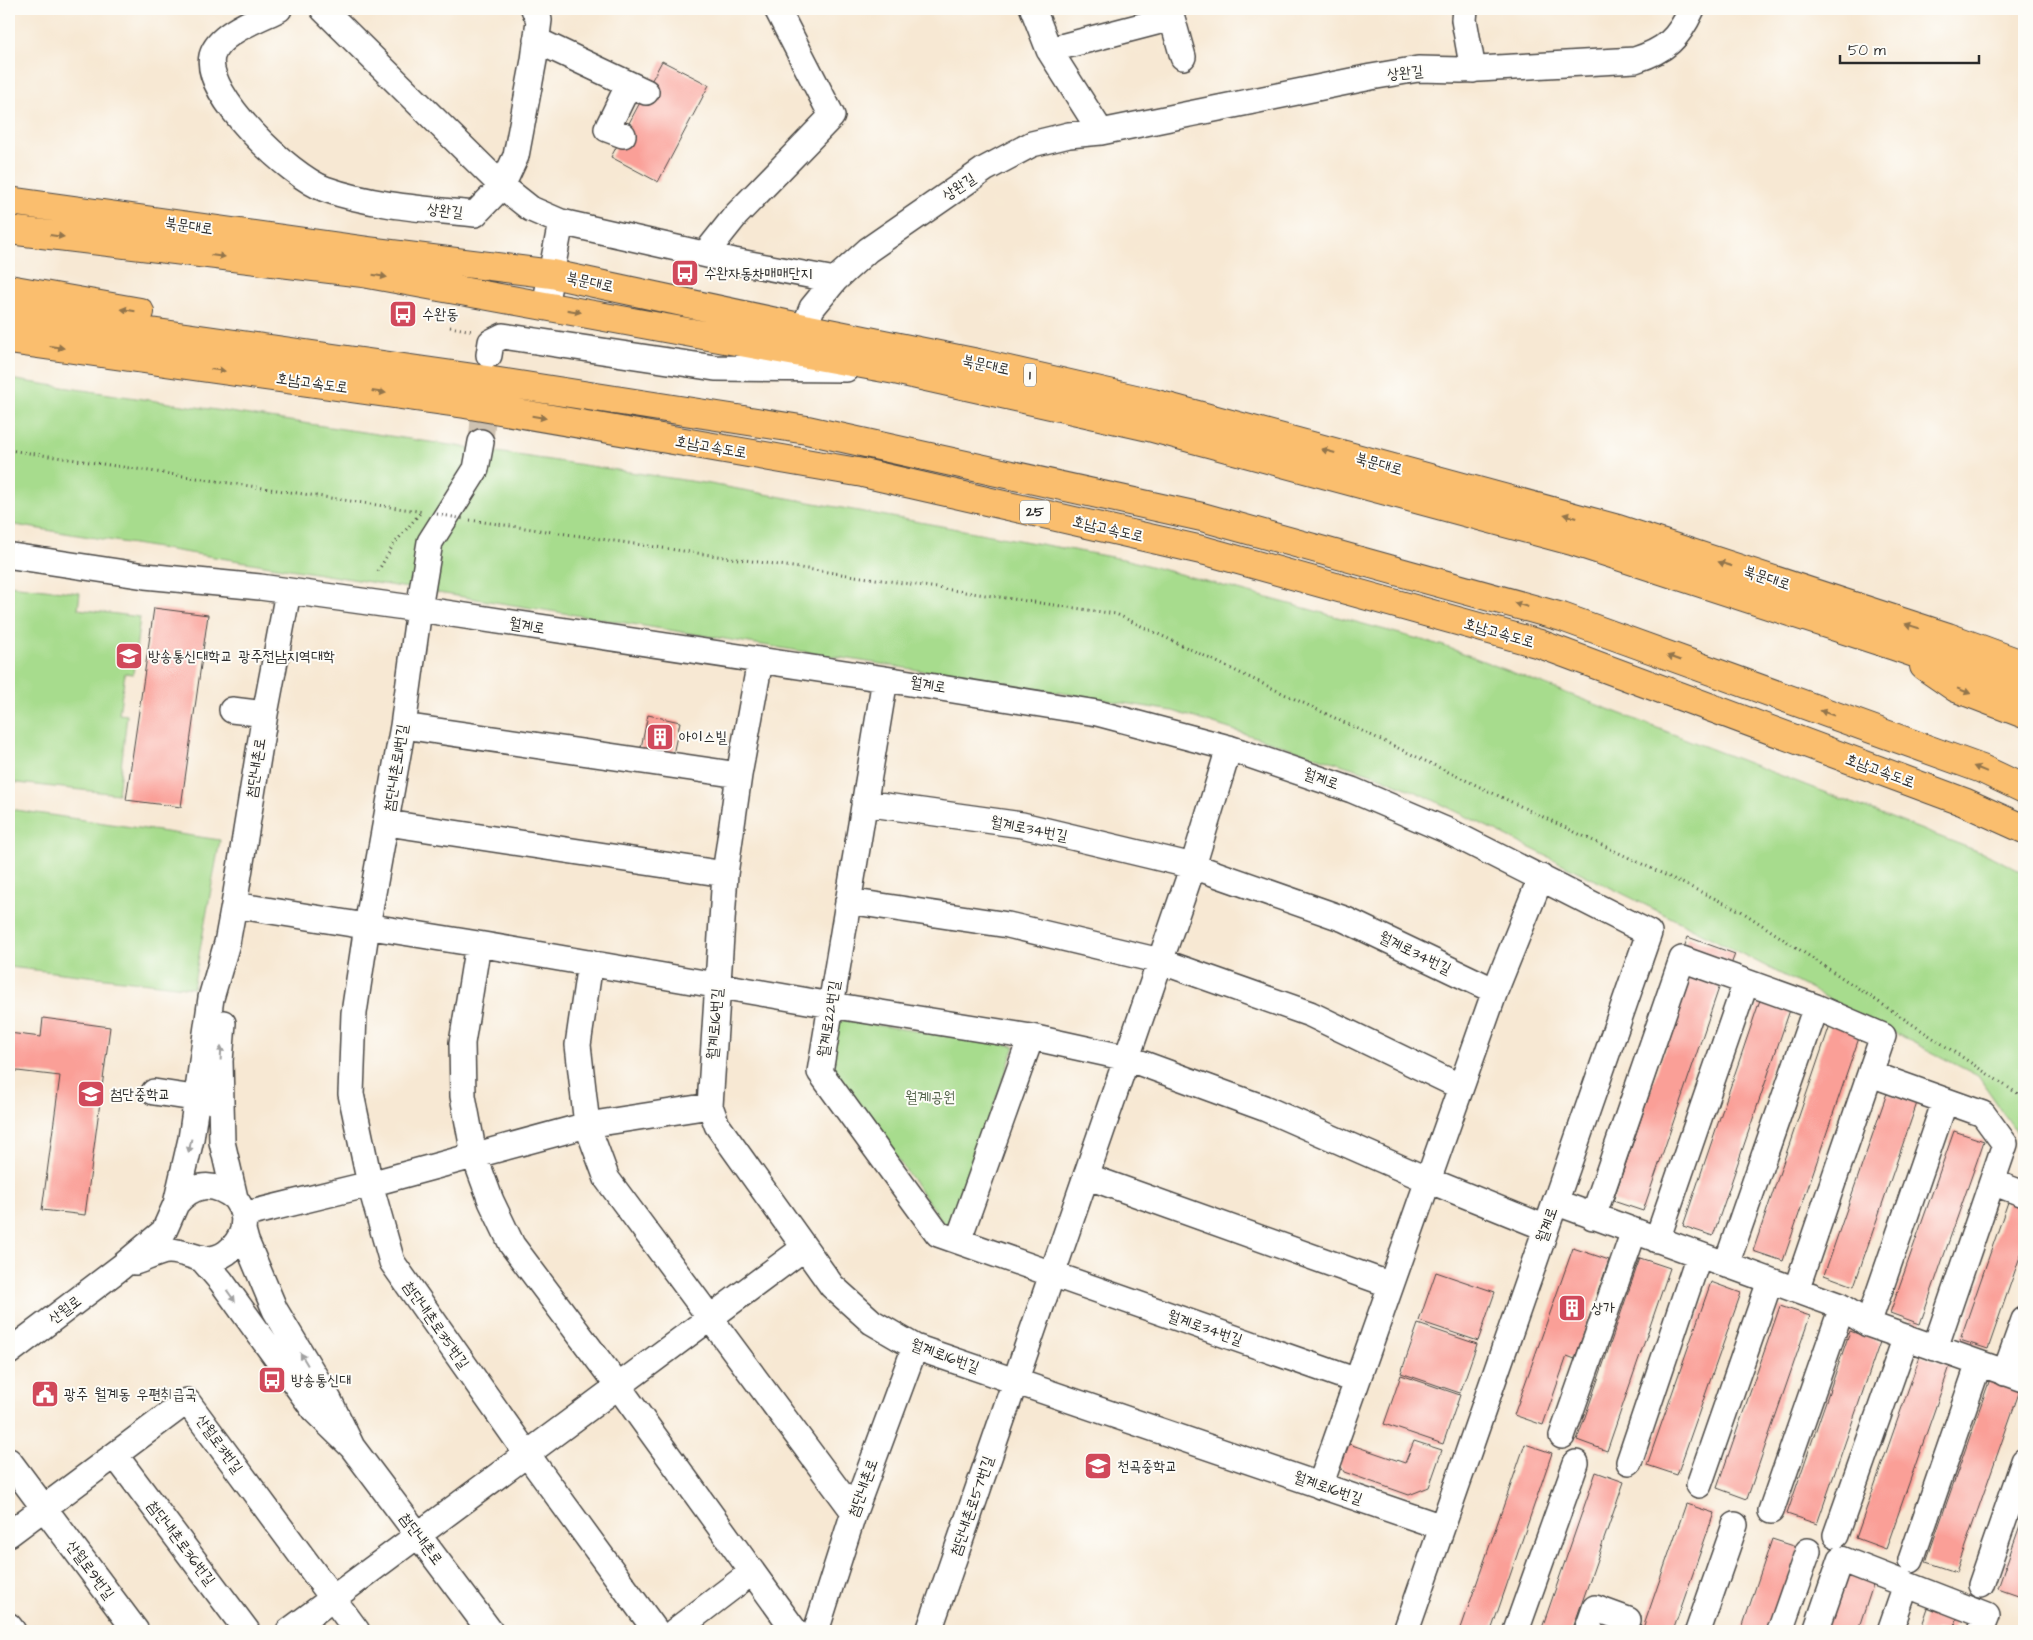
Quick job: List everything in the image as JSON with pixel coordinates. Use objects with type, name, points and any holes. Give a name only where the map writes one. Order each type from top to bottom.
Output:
[{"type":"main road","name":"북문대로","points":[[9,201],[359,250],[552,274],[978,363],[1143,401],[1609,526],[2024,665]]},
{"type":"main road","name":"북문대로","points":[[9,230],[363,273],[895,370],[1149,427],[1572,541],[1894,646],[2024,691]]},
{"type":"main road","points":[[9,288],[124,310],[334,342],[468,377]]},
{"type":"main road","name":"호남고속도로","points":[[9,312],[468,377],[807,430],[1202,517],[1562,617],[1982,769],[2024,789]]},
{"type":"main road","name":"호남고속도로","points":[[9,340],[465,404],[863,473],[1206,551],[1540,644],[1955,799],[2024,829]]},
{"type":"main road","points":[[1948,638],[2024,654]]},
{"type":"main road","points":[[1894,646],[1956,688],[2024,714]]},
{"type":"street","name":"상완길","points":[[278,9],[221,40],[212,56],[213,73],[221,95],[250,130],[295,172],[323,188],[349,196],[399,206],[475,214],[502,186]]},
{"type":"street","points":[[322,9],[502,186],[531,209],[561,222],[835,280]]},
{"type":"street","points":[[502,186],[516,156],[539,20],[534,9]]},
{"type":"street","points":[[705,254],[736,215],[832,116],[777,9]]},
{"type":"street","points":[[1033,9],[1049,50],[1101,132]]},
{"type":"street","points":[[1465,9],[1464,20],[1473,70]]},
{"type":"street","name":"상완길","points":[[804,328],[812,308],[835,280],[868,250],[993,165],[1032,144],[1070,135],[1101,132],[1418,69],[1473,70],[1635,60],[1652,55],[1667,46],[1692,9]]},
{"type":"street","points":[[1049,50],[1172,18],[1183,57]]},
{"type":"street","points":[[536,40],[637,88],[624,120]]},
{"type":"street","points":[[545,306],[561,222]]},
{"type":"street","points":[[489,355],[491,342],[504,336],[715,368],[895,370]]},
{"type":"street","name":"첨단내촌로11번길","points":[[370,1184],[351,1094],[354,1013],[367,926],[403,726],[430,542],[476,469],[481,442]]},
{"type":"street","name":"월계로","points":[[12,556],[145,576],[260,588],[419,609],[1097,713],[1230,748],[1352,790],[1448,831],[1649,933],[1406,1631]]},
{"type":"street","name":"첨단내촌로","points":[[227,944],[265,714],[288,592]]},
{"type":"street","name":"월계로16번길","points":[[760,661],[739,775],[725,874],[710,1106],[717,1125],[832,1286],[872,1322],[915,1347],[1442,1527]]},
{"type":"street","name":"월계로22번길","points":[[885,679],[820,1072],[938,1234],[1052,1274]]},
{"type":"street","points":[[232,710],[265,714]]},
{"type":"street","points":[[403,726],[739,775]]},
{"type":"street","points":[[1016,1380],[1193,866],[1230,748]]},
{"type":"street","name":"월계로34번길","points":[[864,803],[1022,825],[1193,866],[1344,919],[1495,991]]},
{"type":"street","points":[[387,823],[725,874]]},
{"type":"street","points":[[1320,1486],[1495,991],[1541,877]]},
{"type":"street","points":[[848,901],[1008,926],[1160,961],[1310,1014],[1461,1087]]},
{"type":"street","points":[[234,904],[1031,1037],[1126,1058],[1264,1108],[1428,1180],[1546,1228]]},
{"type":"street","points":[[227,944],[211,998],[188,1156],[171,1227],[174,1238],[181,1248],[195,1257],[220,1281],[314,1410],[352,1447]]},
{"type":"street","points":[[227,944],[220,1060],[222,1142],[246,1241],[274,1310],[329,1400],[352,1447]]},
{"type":"street","points":[[478,944],[462,1043],[463,1096],[474,1155],[491,1201],[512,1245],[618,1386],[795,1631]]},
{"type":"street","points":[[1593,1217],[1682,959],[1816,1007],[1884,1036],[1796,1290]]},
{"type":"street","points":[[590,963],[578,1045],[587,1125],[607,1179],[854,1512]]},
{"type":"street","points":[[1657,1240],[1746,982]]},
{"type":"street","points":[[1726,1265],[1816,1007]]},
{"type":"street","points":[[958,1241],[1031,1037]]},
{"type":"street","points":[[1870,1074],[1983,1114],[2005,1144],[1935,1348]]},
{"type":"street","points":[[154,1092],[221,1102]]},
{"type":"street","points":[[1868,1324],[1945,1101]]},
{"type":"street","points":[[240,1214],[370,1184],[587,1125],[710,1106]]},
{"type":"street","points":[[1086,1176],[1391,1285]]},
{"type":"street","points":[[1992,1182],[2024,1194]]},
{"type":"street","name":"첨단내촌로35번길","points":[[370,1184],[392,1262],[527,1454],[656,1631]]},
{"type":"street","points":[[121,1267],[167,1251],[212,1259],[228,1252],[240,1240],[240,1214],[221,1189],[204,1186],[193,1189],[183,1195],[174,1210]]},
{"type":"street","points":[[1555,1202],[1842,1307],[1868,1324],[2015,1376],[2024,1320]]},
{"type":"street","name":"산월로","points":[[9,1352],[121,1267],[164,1231],[174,1210]]},
{"type":"street","points":[[1562,1436],[1634,1231]]},
{"type":"street","points":[[289,1631],[804,1248]]},
{"type":"street","points":[[1629,1462],[1699,1255]]},
{"type":"street","name":"월계로34번길","points":[[1052,1274],[1357,1381]]},
{"type":"street","points":[[1699,1485],[1770,1281]]},
{"type":"street","points":[[1771,1511],[1842,1307]]},
{"type":"street","points":[[1836,1535],[1906,1338]]},
{"type":"street","name":"첨단내촌로","points":[[816,1631],[854,1512],[915,1347]]},
{"type":"street","points":[[1911,1560],[1979,1364]]},
{"type":"street","name":"첨단내촌로57번길","points":[[929,1631],[1016,1380]]},
{"type":"street","name":"산월로3번길","points":[[44,1508],[187,1401],[358,1631]]},
{"type":"street","name":"첨단내촌로","points":[[352,1447],[490,1631]]},
{"type":"street","name":"첨단내촌로36번길","points":[[115,1455],[247,1631]]},
{"type":"street","name":"산월로9번길","points":[[9,1461],[136,1631]]},
{"type":"street","points":[[1981,1585],[2024,1461]]},
{"type":"street","points":[[1516,1631],[1576,1463]]},
{"type":"street","points":[[9,1534],[44,1508]]},
{"type":"street","points":[[1698,1631],[1736,1525]]},
{"type":"street","points":[[1780,1631],[1808,1551]]},
{"type":"street","points":[[1816,1631],[1841,1559],[1987,1616],[1981,1631]]},
{"type":"street","points":[[675,1631],[752,1572]]},
{"type":"street","points":[[1890,1631],[1906,1585]]},
{"type":"street","points":[[1586,1631],[1595,1608],[1628,1620]]},
{"type":"street","points":[[9,1626],[13,1631]]},
{"type":"path","points":[[9,450],[464,519],[1116,614],[1741,911],[2024,1098]]},
{"type":"path","points":[[378,571],[394,544],[421,512]]},
{"type":"green space","points":[[9,379],[710,484],[1128,560],[1444,646],[1990,856],[2024,873],[2024,1143],[1978,1076],[1684,924],[1425,796],[1375,775],[1173,711],[9,524]]},
{"type":"green space","points":[[9,585],[80,593],[78,609],[140,617],[133,674],[125,673],[119,714],[127,715],[118,794],[9,782]]},
{"type":"green space","points":[[9,809],[220,840],[193,988],[9,967]]},
{"type":"green space","name":"월계1공원","points":[[843,1020],[1015,1046],[950,1228],[944,1224],[831,1066],[838,1024]]},
{"type":"building","points":[[662,61],[709,85],[658,182],[611,157]]},
{"type":"building","points":[[154,608],[208,615],[181,807],[126,800]]},
{"type":"building","name":"아이스빌","points":[[648,715],[680,722],[672,759],[640,752]]},
{"type":"building","points":[[1688,937],[1735,954],[1729,970],[1682,953]]},
{"type":"building","points":[[1691,972],[1721,982],[1643,1211],[1613,1201]]},
{"type":"building","points":[[1761,997],[1791,1007],[1713,1236],[1683,1226]]},
{"type":"building","points":[[43,1018],[110,1027],[85,1215],[42,1210],[60,1076],[9,1070],[9,1033],[41,1037]]},
{"type":"building","points":[[1831,1022],[1861,1032],[1783,1261],[1753,1251]]},
{"type":"building","points":[[1887,1093],[1917,1103],[1854,1286],[1824,1275]]},
{"type":"building","points":[[1954,1131],[1984,1141],[1920,1324],[1890,1313]]},
{"type":"building","points":[[2008,1202],[2024,1208],[2024,1245],[1988,1349],[1960,1340]]},
{"type":"building","name":"상가","points":[[1573,1248],[1609,1260],[1575,1359],[1567,1356],[1543,1425],[1514,1415]]},
{"type":"building","points":[[1640,1258],[1670,1268],[1607,1451],[1577,1440]]},
{"type":"building","points":[[1436,1272],[1495,1292],[1478,1341],[1419,1321]]},
{"type":"building","points":[[1711,1282],[1741,1293],[1677,1475],[1647,1465]]},
{"type":"building","points":[[1780,1306],[1810,1316],[1747,1499],[1717,1488]]},
{"type":"building","points":[[1418,1324],[1477,1344],[1460,1393],[1401,1373]]},
{"type":"building","points":[[1850,1331],[1880,1342],[1817,1524],[1787,1514]]},
{"type":"building","points":[[1920,1356],[1950,1366],[1886,1549],[1856,1538]]},
{"type":"building","points":[[1401,1375],[1460,1395],[1443,1444],[1384,1424]]},
{"type":"building","points":[[1990,1379],[2020,1390],[1956,1572],[1926,1562]]},
{"type":"building","points":[[1414,1441],[1442,1450],[1429,1487],[1409,1495],[1344,1472],[1337,1460],[1342,1458],[1349,1444],[1405,1463]]},
{"type":"building","points":[[1525,1444],[1552,1453],[1491,1631],[1460,1631]]},
{"type":"building","points":[[1596,1472],[1624,1482],[1572,1631],[1541,1631]]},
{"type":"building","points":[[1686,1504],[1714,1513],[1673,1631],[1642,1631]]},
{"type":"building","points":[[2024,1514],[2024,1597],[1998,1588]]},
{"type":"building","points":[[1772,1539],[1800,1548],[1771,1631],[1741,1631]]},
{"type":"building","points":[[1845,1573],[1874,1582],[1858,1631],[1825,1631]]},
{"type":"building","points":[[1930,1602],[1959,1613],[1953,1631],[1920,1631]]},
{"type":"tunnel","points":[[481,442],[486,387]]},
{"type":"place","name":"수완자동차매매단지","points":[[685,273]]},
{"type":"place","name":"수완동","points":[[403,314]]},
{"type":"place","name":"방송통신대학교 광주전남지역대학","points":[[129,656]]},
{"type":"place","name":"아이스빌","points":[[660,737]]},
{"type":"place","name":"첨단중학교","points":[[91,1094]]},
{"type":"place","name":"상가","points":[[1572,1308]]},
{"type":"place","name":"방송통신대","points":[[272,1380]]},
{"type":"place","name":"광주 월계동 우편취급국","points":[[45,1394]]},
{"type":"place","name":"천곡중학교","points":[[1098,1466]]}]
